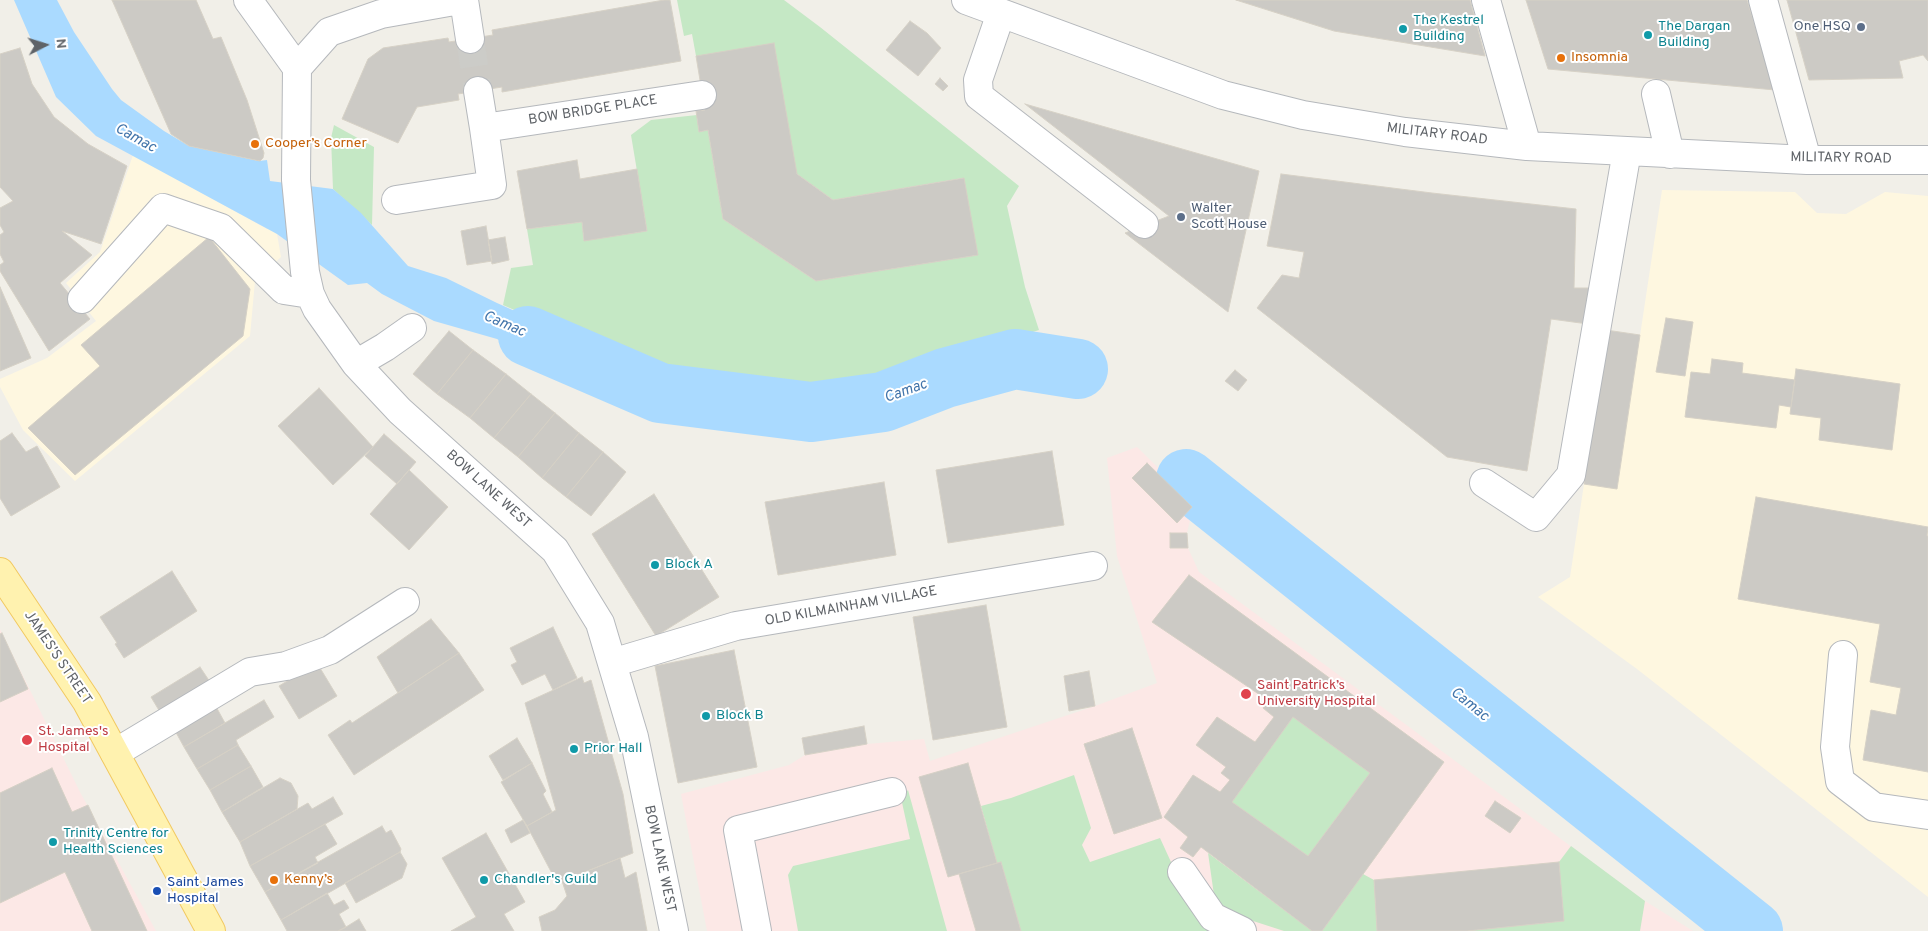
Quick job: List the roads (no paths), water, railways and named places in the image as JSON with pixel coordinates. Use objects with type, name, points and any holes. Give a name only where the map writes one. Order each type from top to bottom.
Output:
[{"type":"main road","name":"JAMES'S STREET","points":[[0,572],[87,702],[211,931]]},
{"type":"street","points":[[248,0],[297,68],[329,32],[381,14],[460,0]]},
{"type":"street","points":[[464,0],[470,39]]},
{"type":"street","name":"MILITARY ROAD","points":[[966,0],[1223,95],[1303,115],[1405,132],[1527,146],[1670,154],[1807,160],[1928,160]]},
{"type":"street","points":[[1486,0],[1527,146]]},
{"type":"street","points":[[1763,0],[1807,160]]},
{"type":"street","points":[[1001,13],[978,80],[979,96],[1144,224]]},
{"type":"street","name":"BOW LANE WEST","points":[[297,68],[296,180],[308,283],[317,309],[356,364],[400,411],[555,550],[600,623],[634,736],[674,931]]},
{"type":"street","points":[[396,200],[492,186],[478,91]]},
{"type":"street","points":[[1656,94],[1670,154]]},
{"type":"street","name":"BOW BRIDGE PLACE","points":[[484,128],[702,95]]},
{"type":"street","points":[[1484,483],[1536,517],[1571,475],[1626,151]]},
{"type":"street","points":[[82,299],[162,208],[221,228],[284,290],[308,283]]},
{"type":"street","points":[[356,364],[412,328]]},
{"type":"street","name":"OLD KILMAINHAM VILLAGE","points":[[612,663],[736,626],[1093,566]]},
{"type":"street","points":[[115,753],[169,718],[250,672],[286,666],[330,650],[405,602]]},
{"type":"street","points":[[1843,655],[1835,747],[1840,781],[1874,806],[1928,815]]},
{"type":"street","points":[[757,931],[738,830],[892,792]]},
{"type":"street","points":[[1182,872],[1214,924],[1242,931]]},
{"type":"water","points":[[14,0],[57,0],[74,32],[121,100],[164,131],[189,146],[259,161],[267,160],[270,181],[333,189],[361,213],[408,266],[446,278],[621,359],[577,385],[497,339],[434,321],[382,294],[367,283],[348,285],[277,234],[96,136],[56,97]]},
{"type":"waterway","name":"Camac","points":[[528,336],[660,393],[811,412],[883,402],[945,378],[1015,359],[1078,369]]},
{"type":"waterway","name":"Camac","points":[[1186,479],[1753,931]]},
{"type":"tunnel","points":[[470,39],[478,91]]},
{"type":"place","name":"One HSQ","points":[[1861,27]]},
{"type":"place","name":"The Kestrel Building","points":[[1403,29]]},
{"type":"place","name":"The Dargan Building","points":[[1648,35]]},
{"type":"place","name":"Insomnia","points":[[1561,58]]},
{"type":"place","name":"Cooper’s Corner","points":[[255,144]]},
{"type":"place","name":"Walter Scott House","points":[[1181,217]]},
{"type":"place","name":"Block A","points":[[655,565]]},
{"type":"place","name":"Saint Patrick’s University Hospital","points":[[1246,694]]},
{"type":"place","name":"Block B","points":[[706,716]]},
{"type":"place","name":"St. James's Hospital","points":[[27,740]]},
{"type":"place","name":"Prior Hall","points":[[574,749]]},
{"type":"place","name":"Trinity Centre for Health Sciences","points":[[53,842]]},
{"type":"place","name":"Kenny’s","points":[[274,880]]},
{"type":"place","name":"Chandler's Guild","points":[[484,880]]},
{"type":"place","name":"Saint James Hospital","points":[[157,891]]}]
